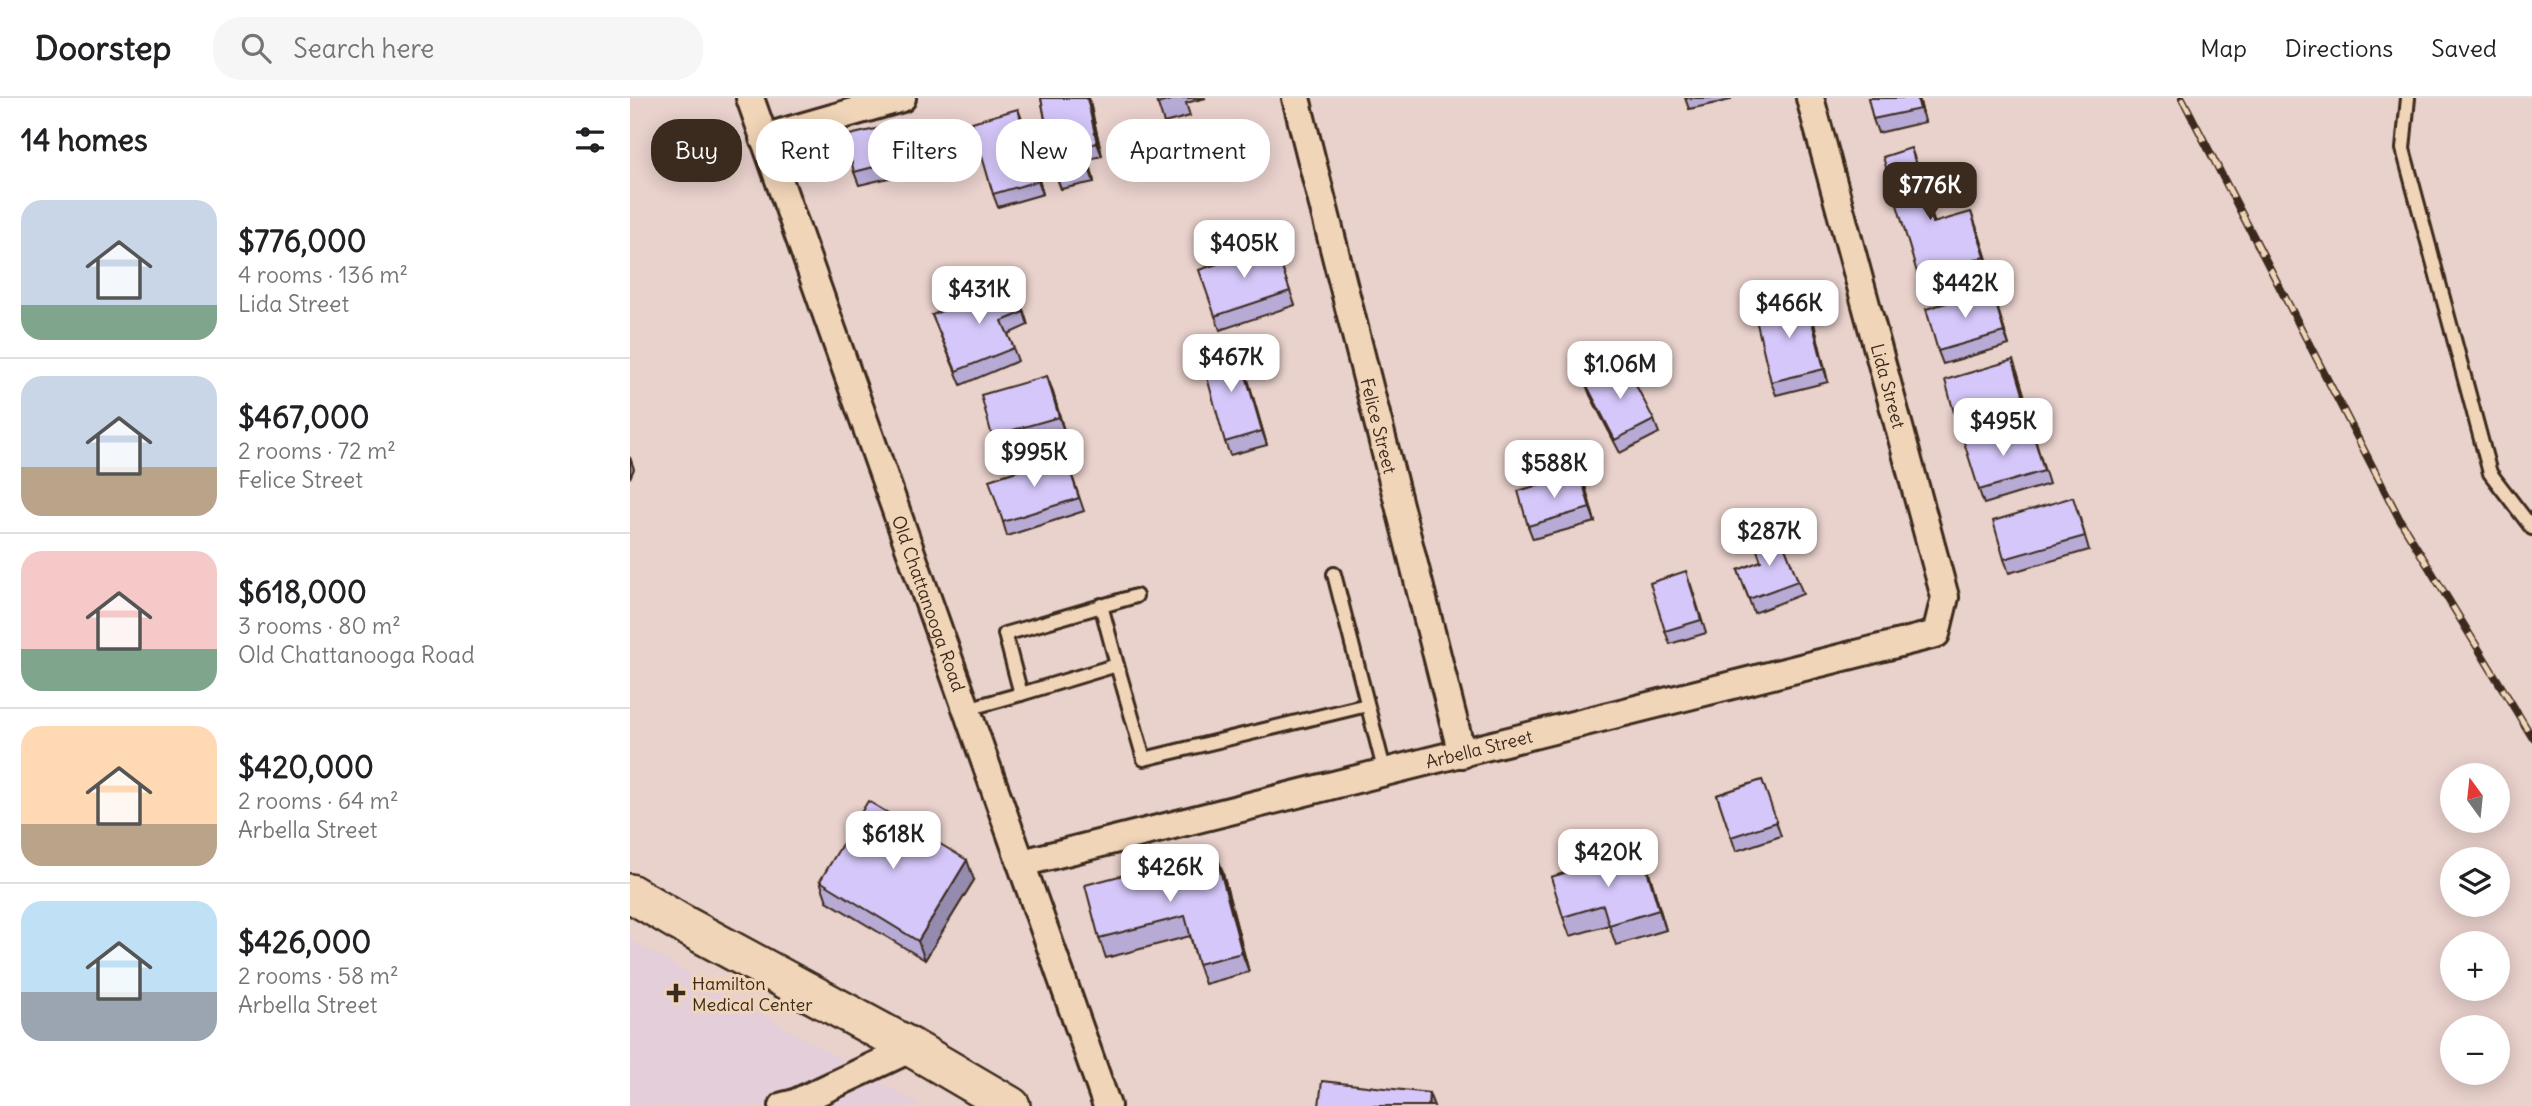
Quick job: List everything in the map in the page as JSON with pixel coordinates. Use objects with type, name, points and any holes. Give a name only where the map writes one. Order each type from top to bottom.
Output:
[{"type":"main road","points":[[630,893],[912,1048],[1011,1106]]},
{"type":"street","name":"Old Chattanooga Road","points":[[750,98],[757,119]]},
{"type":"street","points":[[829,119],[902,98]]},
{"type":"street","name":"Felice Street","points":[[1296,98],[1462,754]]},
{"type":"street","name":"Lida Street","points":[[1811,98],[1945,597],[1936,634]]},
{"type":"street","name":"Old Chattanooga Road","points":[[779,182],[1108,1106]]},
{"type":"street","name":"Arbella Street","points":[[1021,863],[1936,634]]},
{"type":"street","points":[[783,1106],[812,1101],[912,1048]]},
{"type":"lane","points":[[2408,98],[2403,149],[2490,473],[2532,528]]},
{"type":"lane","points":[[1334,574],[1385,773]]},
{"type":"lane","points":[[1021,694],[1004,634],[1136,596]]},
{"type":"lane","points":[[1101,606],[1144,759],[1367,705]]},
{"type":"lane","points":[[967,709],[1117,665]]},
{"type":"shaded area","name":"Hamilton Medical Center","points":[[630,940],[816,1045],[921,1106],[630,1106]]},
{"type":"building","points":[[1041,98],[1087,98],[1092,119],[1045,119]]},
{"type":"building","points":[[1156,98],[1178,98],[1157,104]]},
{"type":"building","points":[[1868,98],[1917,98],[1920,109],[1873,119]]},
{"type":"building","points":[[1018,109],[1021,119],[996,119],[996,182],[1035,182],[993,194],[982,156],[982,119]]},
{"type":"building","points":[[1092,120],[1097,143],[1092,144]]},
{"type":"building","points":[[868,131],[868,168],[854,172],[854,134]]},
{"type":"building","points":[[1911,148],[1933,223],[1971,212],[1985,257],[1918,276],[1883,157]]},
{"type":"building","points":[[1274,245],[1290,291],[1215,316],[1199,270]]},
{"type":"building","points":[[1011,282],[1024,312],[1002,321],[1014,348],[956,371],[932,315]]},
{"type":"building","points":[[1992,289],[2004,332],[1938,351],[1926,309]]},
{"type":"building","points":[[1806,298],[1824,369],[1771,382],[1754,311]]},
{"type":"building","points":[[1237,345],[1262,431],[1225,442],[1201,356]]},
{"type":"building","points":[[2013,360],[2025,401],[1956,420],[1945,380]]},
{"type":"building","points":[[1624,362],[1654,420],[1615,440],[1585,382]]},
{"type":"building","points":[[1047,376],[1059,417],[992,436],[981,395]]},
{"type":"building","points":[[1997,429],[2000,440],[2032,430],[2044,471],[1979,490],[1963,439]]},
{"type":"building","points":[[1065,455],[1079,498],[1003,522],[989,480]]},
{"type":"building","points":[[1580,473],[1590,508],[1528,526],[1518,491]]},
{"type":"building","points":[[2073,497],[2085,536],[2004,559],[1993,521]]},
{"type":"building","points":[[1779,532],[1798,581],[1749,599],[1738,570],[1761,561],[1754,542]]},
{"type":"building","points":[[1686,571],[1701,620],[1665,631],[1650,583]]},
{"type":"building","points":[[1762,780],[1777,822],[1731,837],[1717,795]]},
{"type":"building","points":[[868,801],[967,860],[918,941],[820,881]]},
{"type":"building","points":[[1641,850],[1659,910],[1609,925],[1603,905],[1563,917],[1551,877]]},
{"type":"building","points":[[1215,851],[1242,953],[1198,964],[1185,916],[1099,938],[1085,885]]},
{"type":"building","points":[[1322,1081],[1429,1093],[1428,1106],[1319,1106]]},
{"type":"railway","points":[[2182,98],[2400,520],[2532,737]]},
{"type":"place","name":"Hamilton Medical Center","points":[[676,993]]}]
